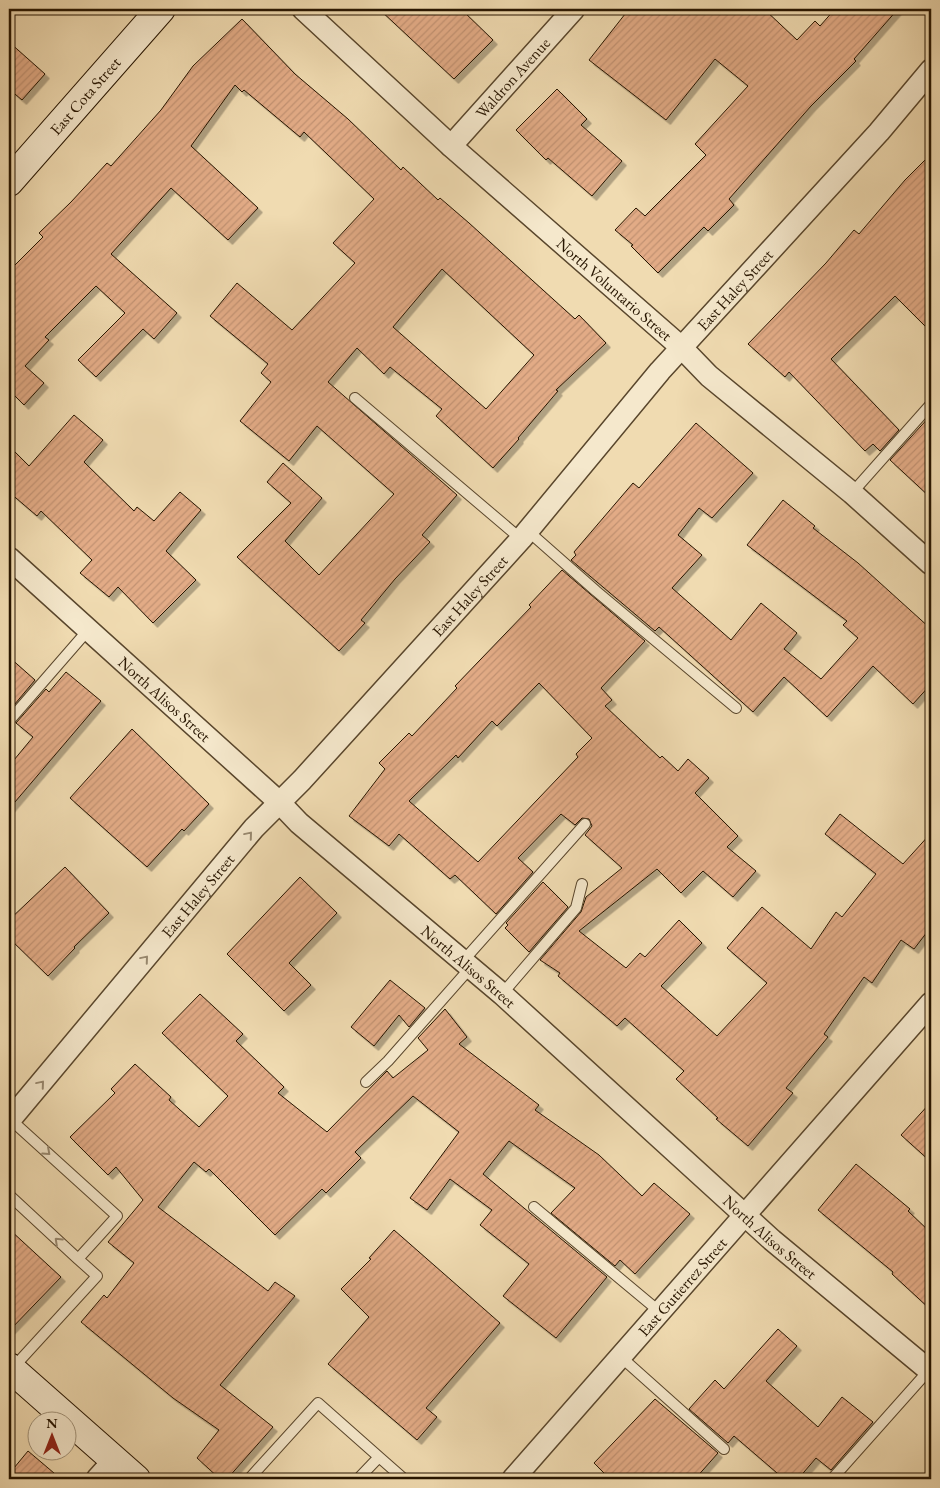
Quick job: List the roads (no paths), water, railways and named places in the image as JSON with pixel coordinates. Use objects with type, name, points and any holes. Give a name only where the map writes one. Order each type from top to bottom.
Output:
[{"type":"street","name":"East Cota Street","points":[[9,182],[161,9]]},
{"type":"street","name":"North Voluntario Street","points":[[303,9],[452,146],[681,347],[709,376],[852,493],[931,564]]},
{"type":"street","name":"Waldron Avenue","points":[[452,146],[574,9]]},
{"type":"street","name":"East Haley Street","points":[[10,1120],[254,828],[525,535],[681,347],[879,132],[931,70]]},
{"type":"street","name":"North Alisos Street","points":[[9,558],[299,822],[467,963],[772,1240],[930,1371]]},
{"type":"street","name":"East Gutierrez Street","points":[[513,1479],[621,1358],[744,1213],[931,1003]]},
{"type":"street","points":[[10,1369],[105,1469],[136,1479]]},
{"type":"lane","points":[[355,398],[596,591],[736,708]]},
{"type":"lane","points":[[852,493],[931,404]]},
{"type":"lane","points":[[9,721],[89,629]]},
{"type":"lane","points":[[366,1082],[388,1061],[467,963],[585,824]]},
{"type":"lane","points":[[502,994],[576,908],[582,884]]},
{"type":"lane","points":[[10,1120],[117,1216],[78,1259]]},
{"type":"lane","points":[[9,1195],[97,1276],[10,1369]]},
{"type":"lane","points":[[534,1207],[660,1312]]},
{"type":"lane","points":[[621,1358],[724,1449]]},
{"type":"lane","points":[[832,1479],[930,1371]]},
{"type":"lane","points":[[249,1479],[318,1403],[404,1479]]},
{"type":"lane","points":[[358,1479],[379,1457]]}]
